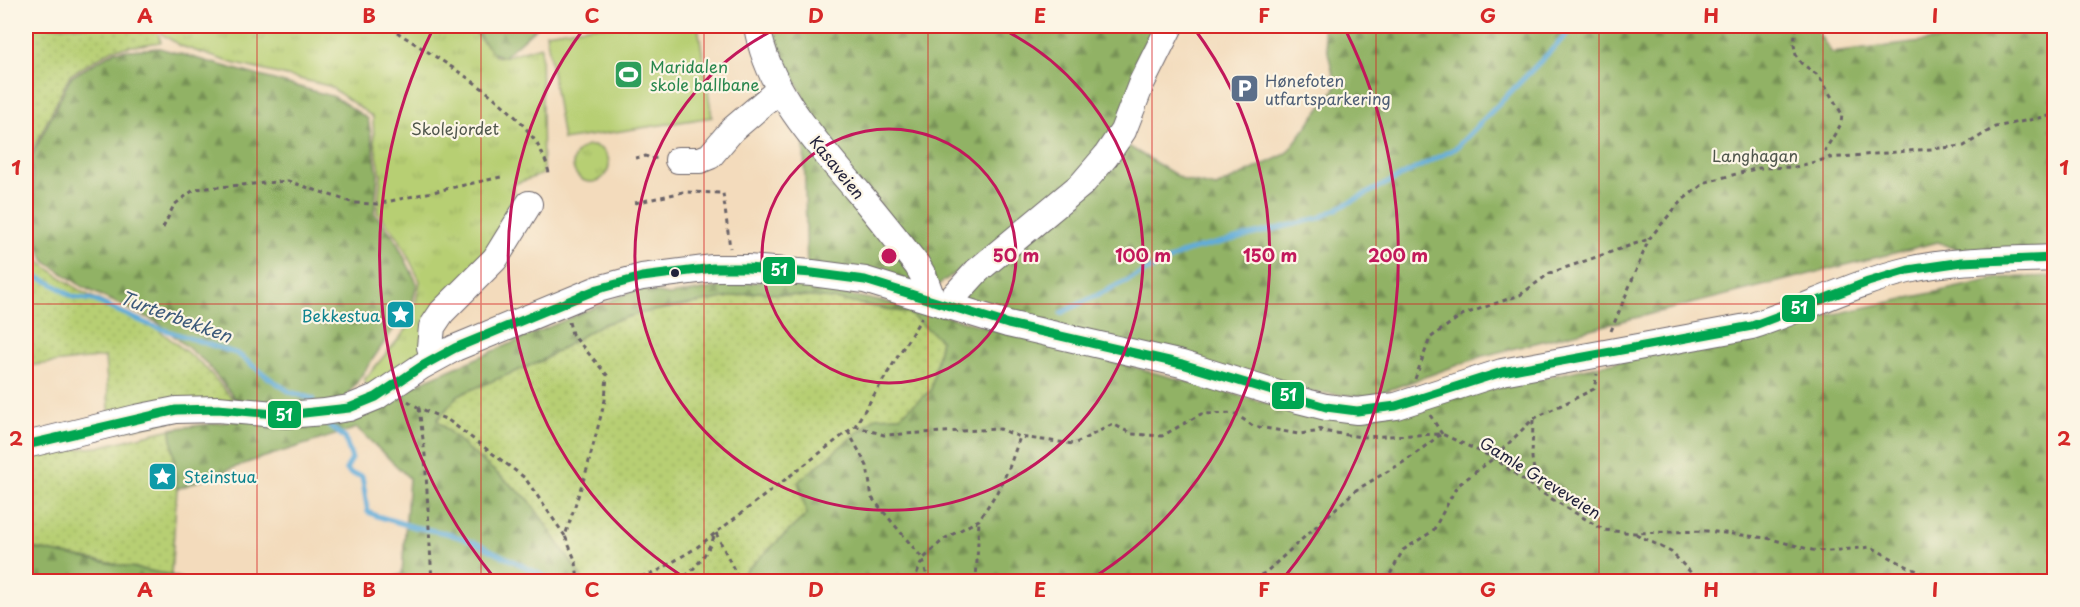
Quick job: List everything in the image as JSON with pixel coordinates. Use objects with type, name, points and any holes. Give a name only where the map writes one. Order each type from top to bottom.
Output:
[{"type":"street","name":"Kasaveien","points":[[757,26],[759,42],[779,90],[820,146],[917,265],[939,303]]},
{"type":"street","points":[[939,303],[1082,184],[1106,156],[1123,131],[1142,82],[1170,26]]},
{"type":"street","points":[[678,160],[699,160],[710,156],[732,130],[779,90]]},
{"type":"street","points":[[434,359],[430,347],[432,327],[449,304],[495,260],[530,204]]},
{"type":"street","points":[[26,445],[176,410],[218,408],[286,415],[338,410],[367,402],[434,359],[477,338],[565,302],[615,283],[696,270],[732,268],[812,273],[865,280],[1008,324],[1182,364],[1326,407],[1357,411],[1396,406],[1502,372],[1752,326],[1789,314],[1868,282],[1910,269],[1969,262],[2055,258]]},
{"type":"path","points":[[380,26],[397,32],[495,98],[533,136],[549,173]]},
{"type":"path","points":[[1796,26],[1794,45],[1796,55],[1801,63],[1819,76],[1842,114],[1841,124],[1826,150],[1830,158]]},
{"type":"path","points":[[1386,582],[1403,550],[1432,531],[1457,486],[1494,458],[1533,419],[1594,389],[1601,354],[1649,239],[1681,201],[1706,182],[1759,168],[1795,167],[1830,158],[1964,146],[1995,127],[2055,115]]},
{"type":"path","points":[[163,228],[174,205],[195,189],[288,181],[354,203],[377,204],[501,177]]},
{"type":"path","points":[[635,203],[683,192],[723,193],[732,268]]},
{"type":"path","points":[[1419,399],[1415,377],[1430,338],[1462,315],[1520,295],[1550,273],[1649,239]]},
{"type":"path","points":[[565,302],[572,334],[607,375],[605,400],[587,469],[565,536]]},
{"type":"path","points":[[624,582],[656,572],[716,533],[855,426],[939,303]]},
{"type":"path","points":[[393,386],[418,408],[448,420],[525,478],[565,536],[576,561],[578,582]]},
{"type":"path","points":[[418,408],[425,454],[432,582]]},
{"type":"path","points":[[855,426],[884,435],[1000,429],[1020,437],[1074,444],[1113,424],[1132,434],[1162,436],[1201,414],[1234,413],[1253,426],[1299,434],[1322,431]]},
{"type":"path","points":[[1533,419],[1532,458],[1537,490]]},
{"type":"path","points":[[848,431],[867,466],[872,498],[923,559],[928,582]]},
{"type":"path","name":"Gamle Greveveien","points":[[1244,582],[1265,573],[1356,490],[1407,460],[1442,434],[1494,458],[1537,490],[1604,530],[1634,533],[1707,531],[1767,538],[1812,550],[1830,551],[1871,547],[1910,568],[1944,582]]},
{"type":"path","points":[[976,582],[979,520],[1001,484],[1020,437]]},
{"type":"path","points":[[913,582],[923,559],[944,539],[979,520]]},
{"type":"path","points":[[678,582],[693,572],[716,533]]},
{"type":"path","points":[[716,533],[740,582]]},
{"type":"path","points":[[1634,533],[1671,552],[1700,582]]},
{"type":"green space","points":[[26,26],[156,26],[161,42],[113,49],[70,75],[29,158],[34,250],[41,263],[82,292],[156,328],[203,365],[240,407],[111,433],[105,357],[26,366]]},
{"type":"green space","name":"Skolejordet","points":[[159,26],[473,26],[495,56],[503,57],[541,46],[543,174],[514,184],[509,256],[446,324],[421,375],[371,396],[364,380],[412,323],[420,281],[398,237],[377,212],[381,174],[374,142],[373,117],[329,86],[232,63],[181,46],[163,35]]},
{"type":"green space","points":[[473,26],[538,26],[503,57],[490,52]]},
{"type":"green space","name":"Maridalen skole ballbane","points":[[594,26],[698,26],[712,117],[563,140],[546,33]]},
{"type":"green space","points":[[774,26],[1158,26],[1122,136],[1078,183],[922,297],[807,274],[803,96],[778,44]]},
{"type":"green space","name":"Langhagan","points":[[1322,26],[1813,26],[1832,53],[2054,26],[2054,251],[1978,258],[1938,242],[1483,356],[1369,397],[1287,390],[946,301],[1128,146],[1184,180],[1216,187],[1286,154],[1336,87]]},
{"type":"green space","points":[[159,48],[335,97],[368,119],[378,175],[374,213],[394,237],[417,283],[413,301],[341,405],[242,407],[205,362],[157,322],[83,287],[45,261],[38,247],[31,158],[71,77],[115,51]]},
{"type":"green space","points":[[591,146],[604,151],[609,164],[604,177],[591,182],[578,177],[573,164],[578,151]]},
{"type":"green space","points":[[2054,276],[2054,581],[735,581],[807,514],[798,482],[876,417],[900,416],[931,390],[941,340],[908,313],[834,299],[758,292],[641,313],[600,325],[541,361],[458,395],[437,420],[465,447],[529,500],[584,581],[382,581],[402,574],[409,478],[357,428],[252,461],[177,489],[171,429],[241,420],[345,415],[637,289],[669,295],[770,280],[911,307],[1270,404],[1369,416],[2000,278]]},
{"type":"green space","points":[[758,292],[834,299],[908,313],[941,340],[931,390],[900,416],[876,417],[807,514],[735,581],[584,581],[529,500],[465,447],[437,420],[458,395],[541,361],[600,325],[641,313]]},
{"type":"green space","points":[[171,429],[177,489],[171,575],[26,547],[26,454],[98,447]]},
{"type":"green space","points":[[26,547],[171,575],[188,581],[26,581]]},
{"type":"waterway","points":[[827,26],[828,30]]},
{"type":"waterway","points":[[1061,313],[1187,251],[1319,218],[1456,148],[1568,33],[1579,26]]},
{"type":"waterway","name":"Turterbekken","points":[[26,268],[30,274],[51,283],[73,297],[93,300],[150,325],[238,354],[290,392],[313,399]]},
{"type":"waterway","name":"Turterbekken","points":[[326,423],[345,438],[352,459],[346,469],[351,474],[362,476],[368,512],[476,543],[556,582]]},
{"type":"transit line","name":"51","points":[[26,445],[176,410],[218,409],[286,415],[349,408],[376,397],[422,366],[455,348],[598,289],[642,277],[713,268],[812,273],[865,280],[1008,324],[1182,364],[1326,407],[1357,411],[1396,406],[1502,372],[1752,326],[1868,282],[1908,270],[1962,262],[2054,258]]},
{"type":"place","name":"Maridalen skole ballbane","points":[[629,75]]},
{"type":"place","name":"Hønefoten utfartsparkering","points":[[1244,89]]},
{"type":"place","name":"Bekkestua","points":[[401,315]]},
{"type":"place","name":"Steinstua","points":[[163,476]]}]
